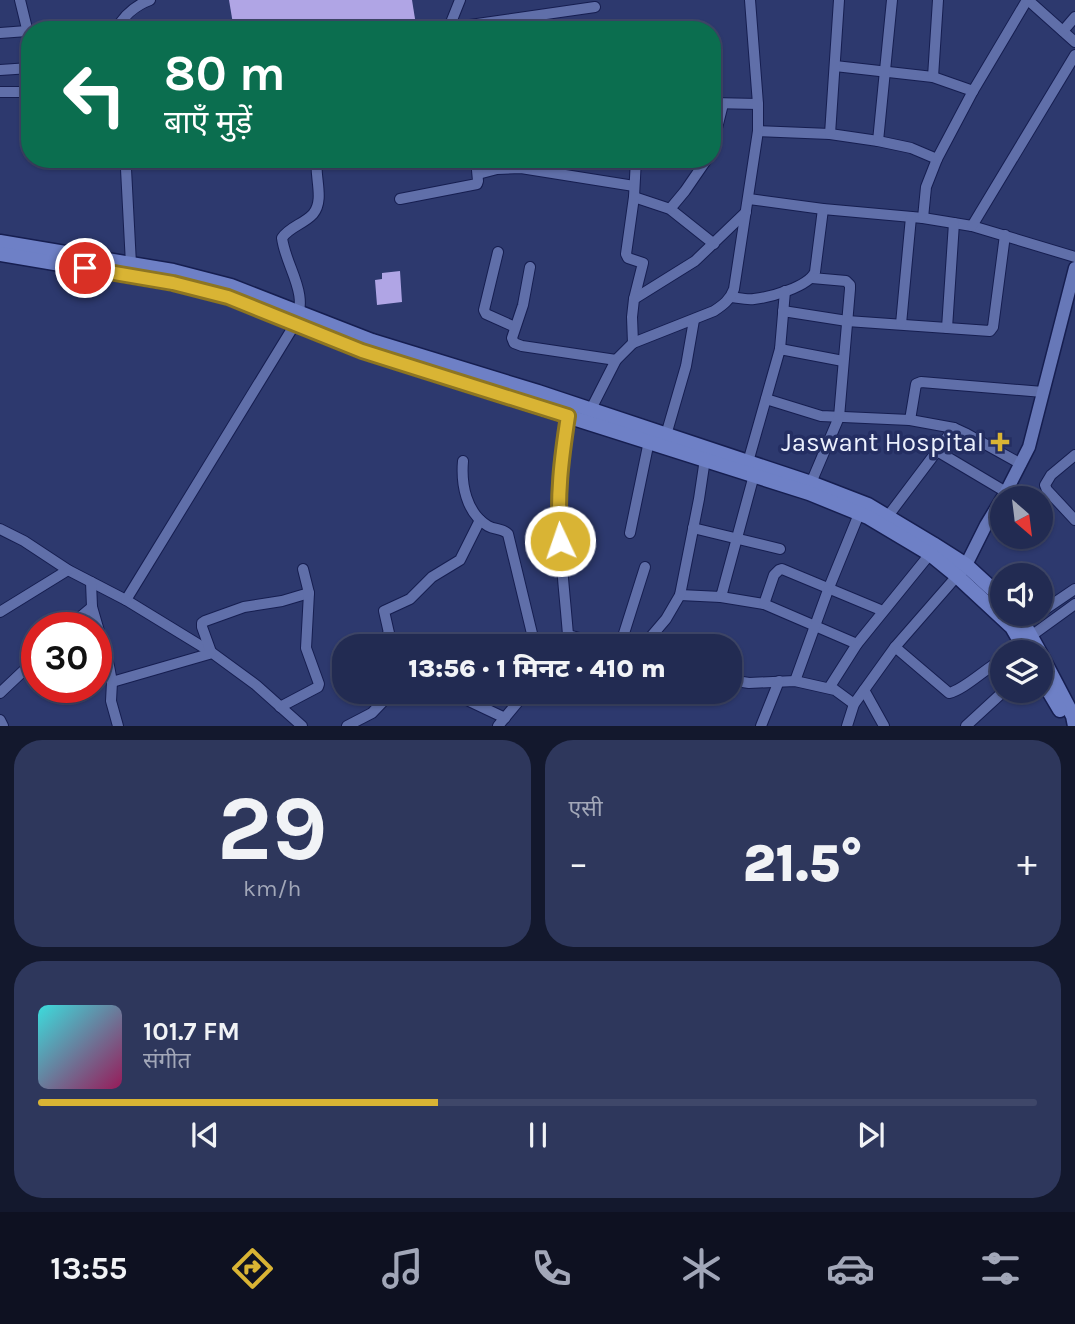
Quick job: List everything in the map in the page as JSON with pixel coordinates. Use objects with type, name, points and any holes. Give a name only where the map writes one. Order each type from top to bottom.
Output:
[{"type":"main road","points":[[0,243],[65,259],[231,286],[298,319],[372,341],[570,410],[666,435],[859,514],[961,571],[1023,638]]},
{"type":"main road","points":[[0,254],[65,259]]},
{"type":"main road","points":[[588,415],[649,441],[705,459],[811,483],[868,505],[888,516],[990,590]]},
{"type":"main road","points":[[1053,677],[1073,716],[1073,726]]},
{"type":"main road","points":[[1053,698],[1073,726]]},
{"type":"street","points":[[20,0],[25,21]]},
{"type":"street","points":[[122,21],[139,4],[150,0]]},
{"type":"street","points":[[452,21],[460,0]]},
{"type":"street","points":[[588,415],[616,360],[633,343],[714,311],[732,297],[758,131],[750,0]]},
{"type":"street","points":[[830,134],[839,0]]},
{"type":"street","points":[[878,141],[892,0]]},
{"type":"street","points":[[933,76],[938,0]]},
{"type":"street","points":[[923,218],[926,187],[937,159],[1028,0],[1075,42]]},
{"type":"street","points":[[502,21],[595,7]]},
{"type":"street","points":[[1063,31],[1075,17]]},
{"type":"street","points":[[0,33],[21,35]]},
{"type":"street","points":[[972,226],[1075,55]]},
{"type":"street","points":[[835,66],[933,76],[973,92]]},
{"type":"street","points":[[0,70],[21,69]]},
{"type":"street","points":[[0,92],[21,92]]},
{"type":"street","points":[[721,103],[758,104]]},
{"type":"street","points":[[758,131],[830,134],[878,141],[911,148],[937,159]]},
{"type":"street","points":[[126,600],[298,319],[295,276],[282,238],[315,211],[318,193],[316,168]]},
{"type":"street","points":[[400,199],[473,185],[478,181],[477,168]]},
{"type":"street","points":[[478,174],[497,169],[521,168],[634,186]]},
{"type":"street","points":[[633,343],[634,299],[643,265],[626,256],[635,168]]},
{"type":"street","points":[[670,209],[701,168]]},
{"type":"street","points":[[126,169],[130,270]]},
{"type":"street","points":[[634,197],[670,209],[714,244]]},
{"type":"street","points":[[748,199],[823,209],[911,216],[972,226],[1075,257]]},
{"type":"street","points":[[732,297],[756,299],[785,291],[812,278],[823,209]]},
{"type":"street","points":[[634,299],[695,261],[746,212]]},
{"type":"street","points":[[901,324],[911,216]]},
{"type":"street","points":[[947,328],[954,223]]},
{"type":"street","points":[[783,310],[847,321],[989,331],[993,329],[1005,235]]},
{"type":"street","points":[[498,252],[484,310],[486,314],[515,327]]},
{"type":"street","points":[[530,267],[523,305],[515,327],[514,343],[616,360]]},
{"type":"street","points":[[1009,486],[1032,438],[1074,277]]},
{"type":"street","points":[[811,483],[839,417],[850,289],[848,282],[812,278]]},
{"type":"street","points":[[721,597],[737,538],[766,398],[780,349],[785,291]]},
{"type":"street","points":[[666,435],[686,366],[694,320]]},
{"type":"street","points":[[780,349],[843,361]]},
{"type":"street","points":[[910,420],[916,384],[921,382],[1043,392]]},
{"type":"street","points":[[766,398],[817,415],[910,420],[954,428],[1021,464]]},
{"type":"street","points":[[568,634],[558,488],[570,410]]},
{"type":"street","points":[[888,516],[954,428]]},
{"type":"street","points":[[631,533],[649,441]]},
{"type":"street","points":[[937,451],[996,486]]},
{"type":"street","points":[[1075,455],[1051,475],[1045,485],[1075,520]]},
{"type":"street","points":[[653,634],[680,595],[705,459]]},
{"type":"street","points":[[463,461],[467,501],[480,520],[508,534],[532,634]]},
{"type":"street","points":[[795,681],[859,514]]},
{"type":"street","points":[[847,726],[854,704],[895,647],[961,571],[990,518]]},
{"type":"street","points":[[387,634],[384,611],[410,599],[432,577],[460,560],[480,520]]},
{"type":"street","points":[[693,528],[780,549]]},
{"type":"street","points":[[0,529],[24,541],[68,570],[126,600],[211,652],[256,685],[303,726]]},
{"type":"street","points":[[829,688],[857,644],[930,554]]},
{"type":"street","points":[[624,634],[645,567]]},
{"type":"street","points":[[281,707],[319,685],[306,648],[309,593],[303,569]]},
{"type":"street","points":[[764,604],[774,575],[779,569],[883,611]]},
{"type":"street","points":[[0,612],[68,570]]},
{"type":"street","points":[[91,582],[93,612]]},
{"type":"street","points":[[1053,604],[1075,589]]},
{"type":"street","points":[[211,652],[202,626],[205,621],[244,607],[282,601],[309,593]]},
{"type":"street","points":[[680,595],[721,597],[764,604],[857,644]]},
{"type":"street","points":[[1023,638],[1075,604]]},
{"type":"street","points":[[86,612],[92,607]]},
{"type":"street","points":[[895,647],[949,693],[990,667]]},
{"type":"street","points":[[112,682],[204,657],[211,652]]},
{"type":"street","points":[[0,693],[21,673]]},
{"type":"street","points":[[761,726],[779,681]]},
{"type":"street","points":[[742,682],[795,681],[835,690],[854,704]]},
{"type":"street","points":[[864,690],[884,726]]},
{"type":"street","points":[[112,703],[118,726]]},
{"type":"street","points":[[966,726],[991,703]]},
{"type":"street","points":[[346,726],[372,713],[381,704]]},
{"type":"street","points":[[470,704],[501,722],[516,704]]},
{"type":"street","points":[[0,720],[3,726]]},
{"type":"building","points":[[229,0],[412,0],[415,21],[232,21]]},
{"type":"building","points":[[400,271],[402,302],[377,305],[375,280],[382,279],[382,273]]},
{"type":"place","name":"Jaswant Hospital","points":[[1000,442]]},
{"type":"route","points":[[85,268],[173,283],[228,297],[362,351],[568,416],[558,488],[560,541]]}]
